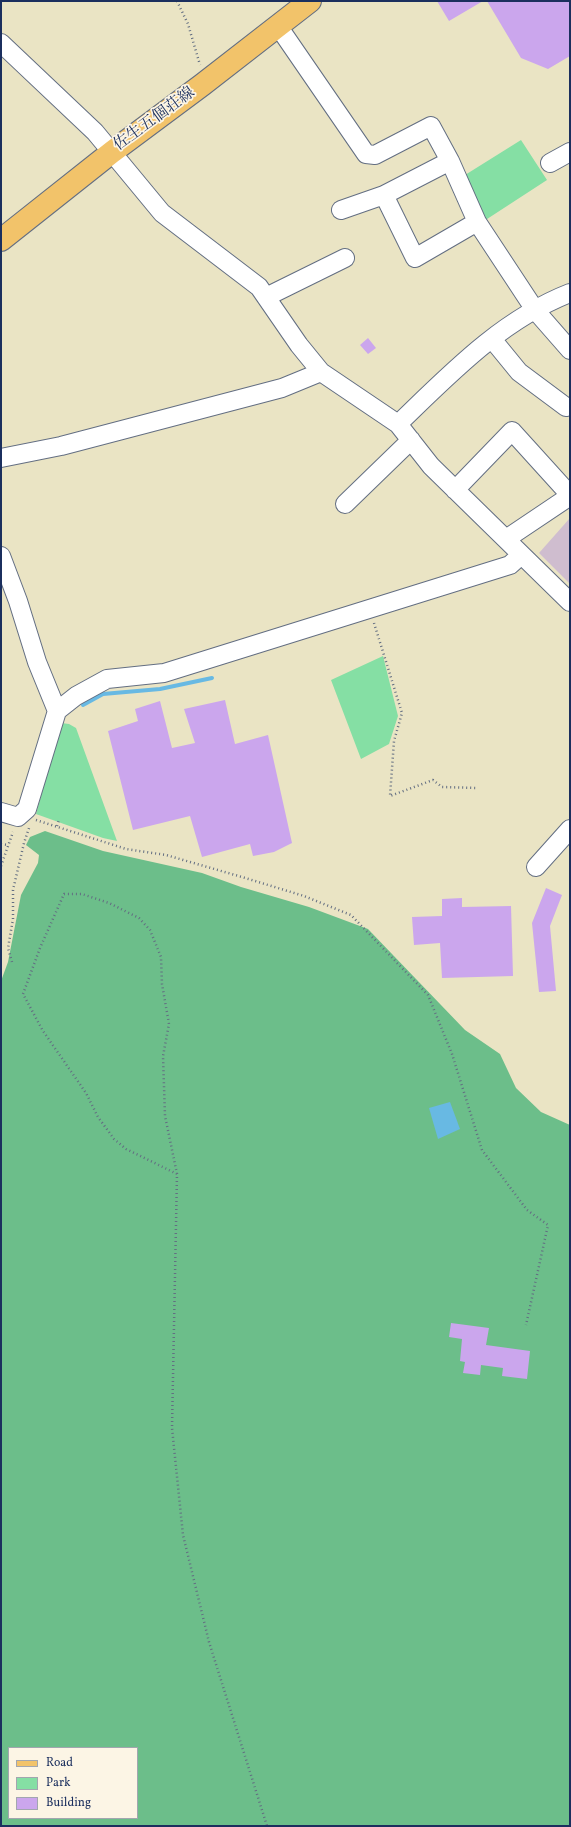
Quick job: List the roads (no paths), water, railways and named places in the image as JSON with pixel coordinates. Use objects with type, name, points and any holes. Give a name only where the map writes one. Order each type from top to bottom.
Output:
[{"type":"main road","name":"佐生五個荘線","points":[[1,240],[112,152],[202,85],[310,1]]},
{"type":"street","points":[[278,26],[366,154],[375,155],[431,126],[450,161],[478,222],[535,310],[570,350]]},
{"type":"street","points":[[1,43],[95,132],[162,213],[262,292],[299,345],[322,372],[398,424],[430,466],[570,602]]},
{"type":"street","points":[[550,163],[570,152]]},
{"type":"street","points":[[341,210],[384,195],[450,161]]},
{"type":"street","points":[[384,195],[415,258],[478,222]]},
{"type":"street","points":[[262,292],[345,258]]},
{"type":"street","points":[[398,424],[452,372],[507,326],[570,293]]},
{"type":"street","points":[[492,339],[519,372],[566,407]]},
{"type":"street","points":[[1,458],[61,446],[282,388],[322,372]]},
{"type":"street","points":[[455,490],[512,431],[570,496],[506,540]]},
{"type":"street","points":[[345,504],[411,440]]},
{"type":"street","points":[[1,812],[22,821],[57,711],[76,696],[108,679],[164,673],[510,565],[521,555]]},
{"type":"street","points":[[1,556],[18,600],[37,662],[57,711]]},
{"type":"street","points":[[536,867],[570,829]]},
{"type":"water","points":[[450,1102],[460,1129],[438,1139],[429,1108]]},
{"type":"waterway","points":[[83,705],[103,694],[160,689],[212,678]]}]
